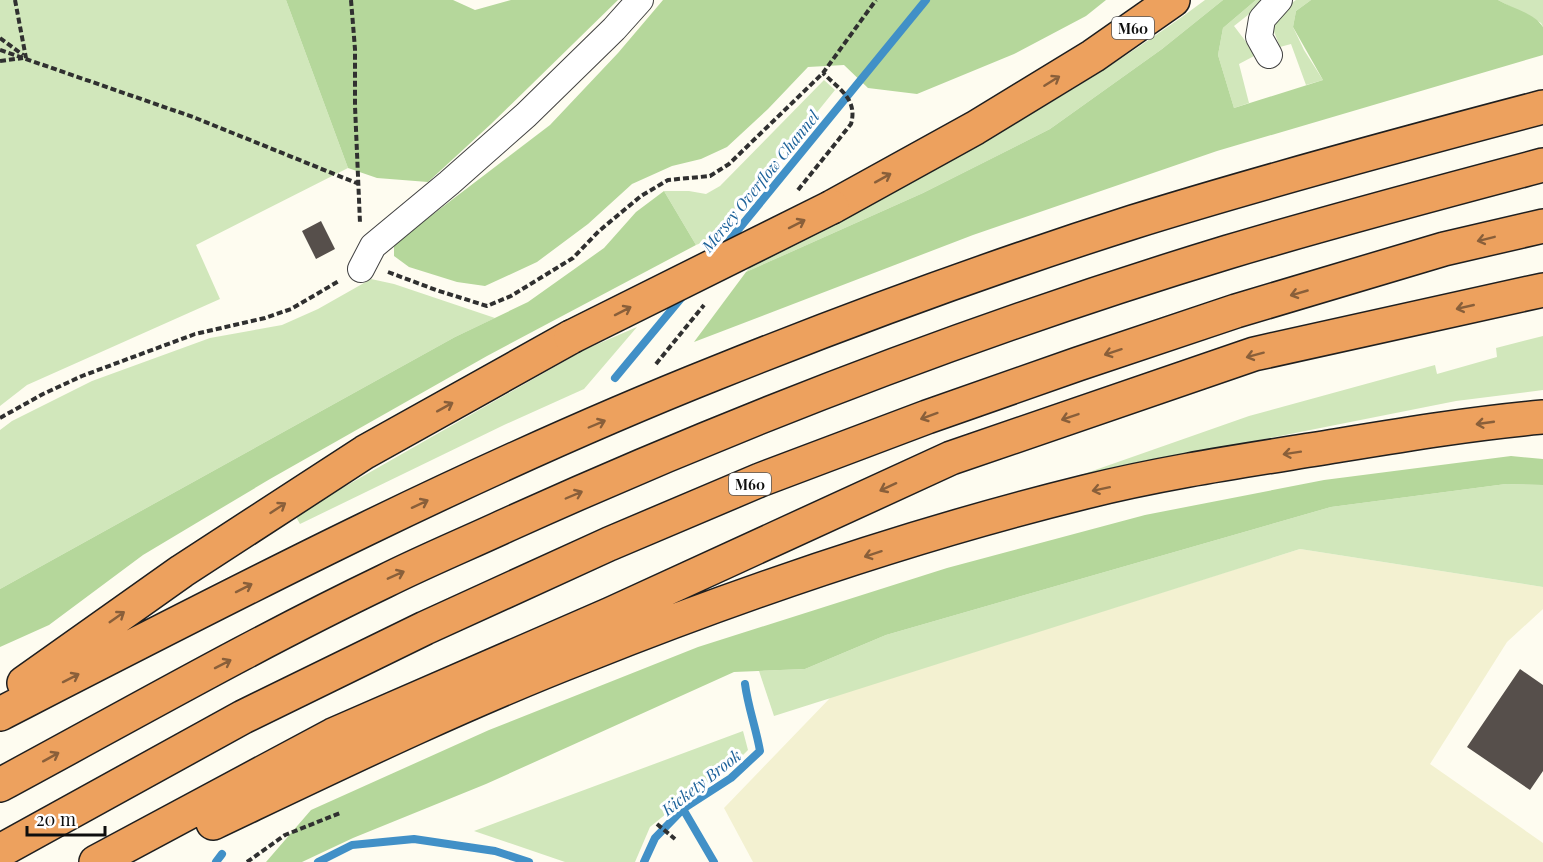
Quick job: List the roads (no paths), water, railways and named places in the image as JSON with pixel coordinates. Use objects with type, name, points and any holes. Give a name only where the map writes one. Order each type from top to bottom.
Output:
[{"type":"highway","name":"M60","points":[[1093,56],[1162,0]]},
{"type":"highway","name":"M60","points":[[0,699],[182,572],[365,452],[571,337],[832,207],[975,128],[1093,56],[1173,0]]},
{"type":"highway","points":[[0,714],[278,571],[496,467],[714,374],[891,305],[1131,223],[1348,158],[1543,107]]},
{"type":"highway","points":[[0,785],[215,668],[386,580],[566,498],[735,426],[908,360],[1079,300],[1408,200],[1543,165]]},
{"type":"highway","name":"M60","points":[[0,850],[275,701],[425,628],[609,544],[760,480],[938,413],[1236,311],[1444,249],[1543,226]]},
{"type":"highway","points":[[96,862],[333,735],[611,614],[951,458],[1254,354],[1543,290]]},
{"type":"highway","points":[[135,862],[380,744],[582,656],[761,589],[935,534],[1086,492],[1203,467],[1504,420],[1543,417]]},
{"type":"lane","points":[[361,269],[373,246],[526,115],[614,29],[640,0]]},
{"type":"lane","points":[[1269,54],[1259,37],[1262,19],[1280,0]]},
{"type":"waterway","name":"Mersey Overflow Channel","points":[[724,247],[926,0]]},
{"type":"waterway","name":"Mersey Overflow Channel","points":[[615,378],[683,296]]},
{"type":"waterway","name":"Kickety Brook","points":[[644,862],[655,838],[683,809],[731,778],[760,751],[745,684]]},
{"type":"waterway","points":[[683,809],[714,862]]},
{"type":"waterway","name":"Kickety Brook","points":[[318,862],[352,845],[414,839],[495,851],[529,862]]},
{"type":"waterway","name":"Mersey Overflow Channel","points":[[216,862],[222,854]]}]
